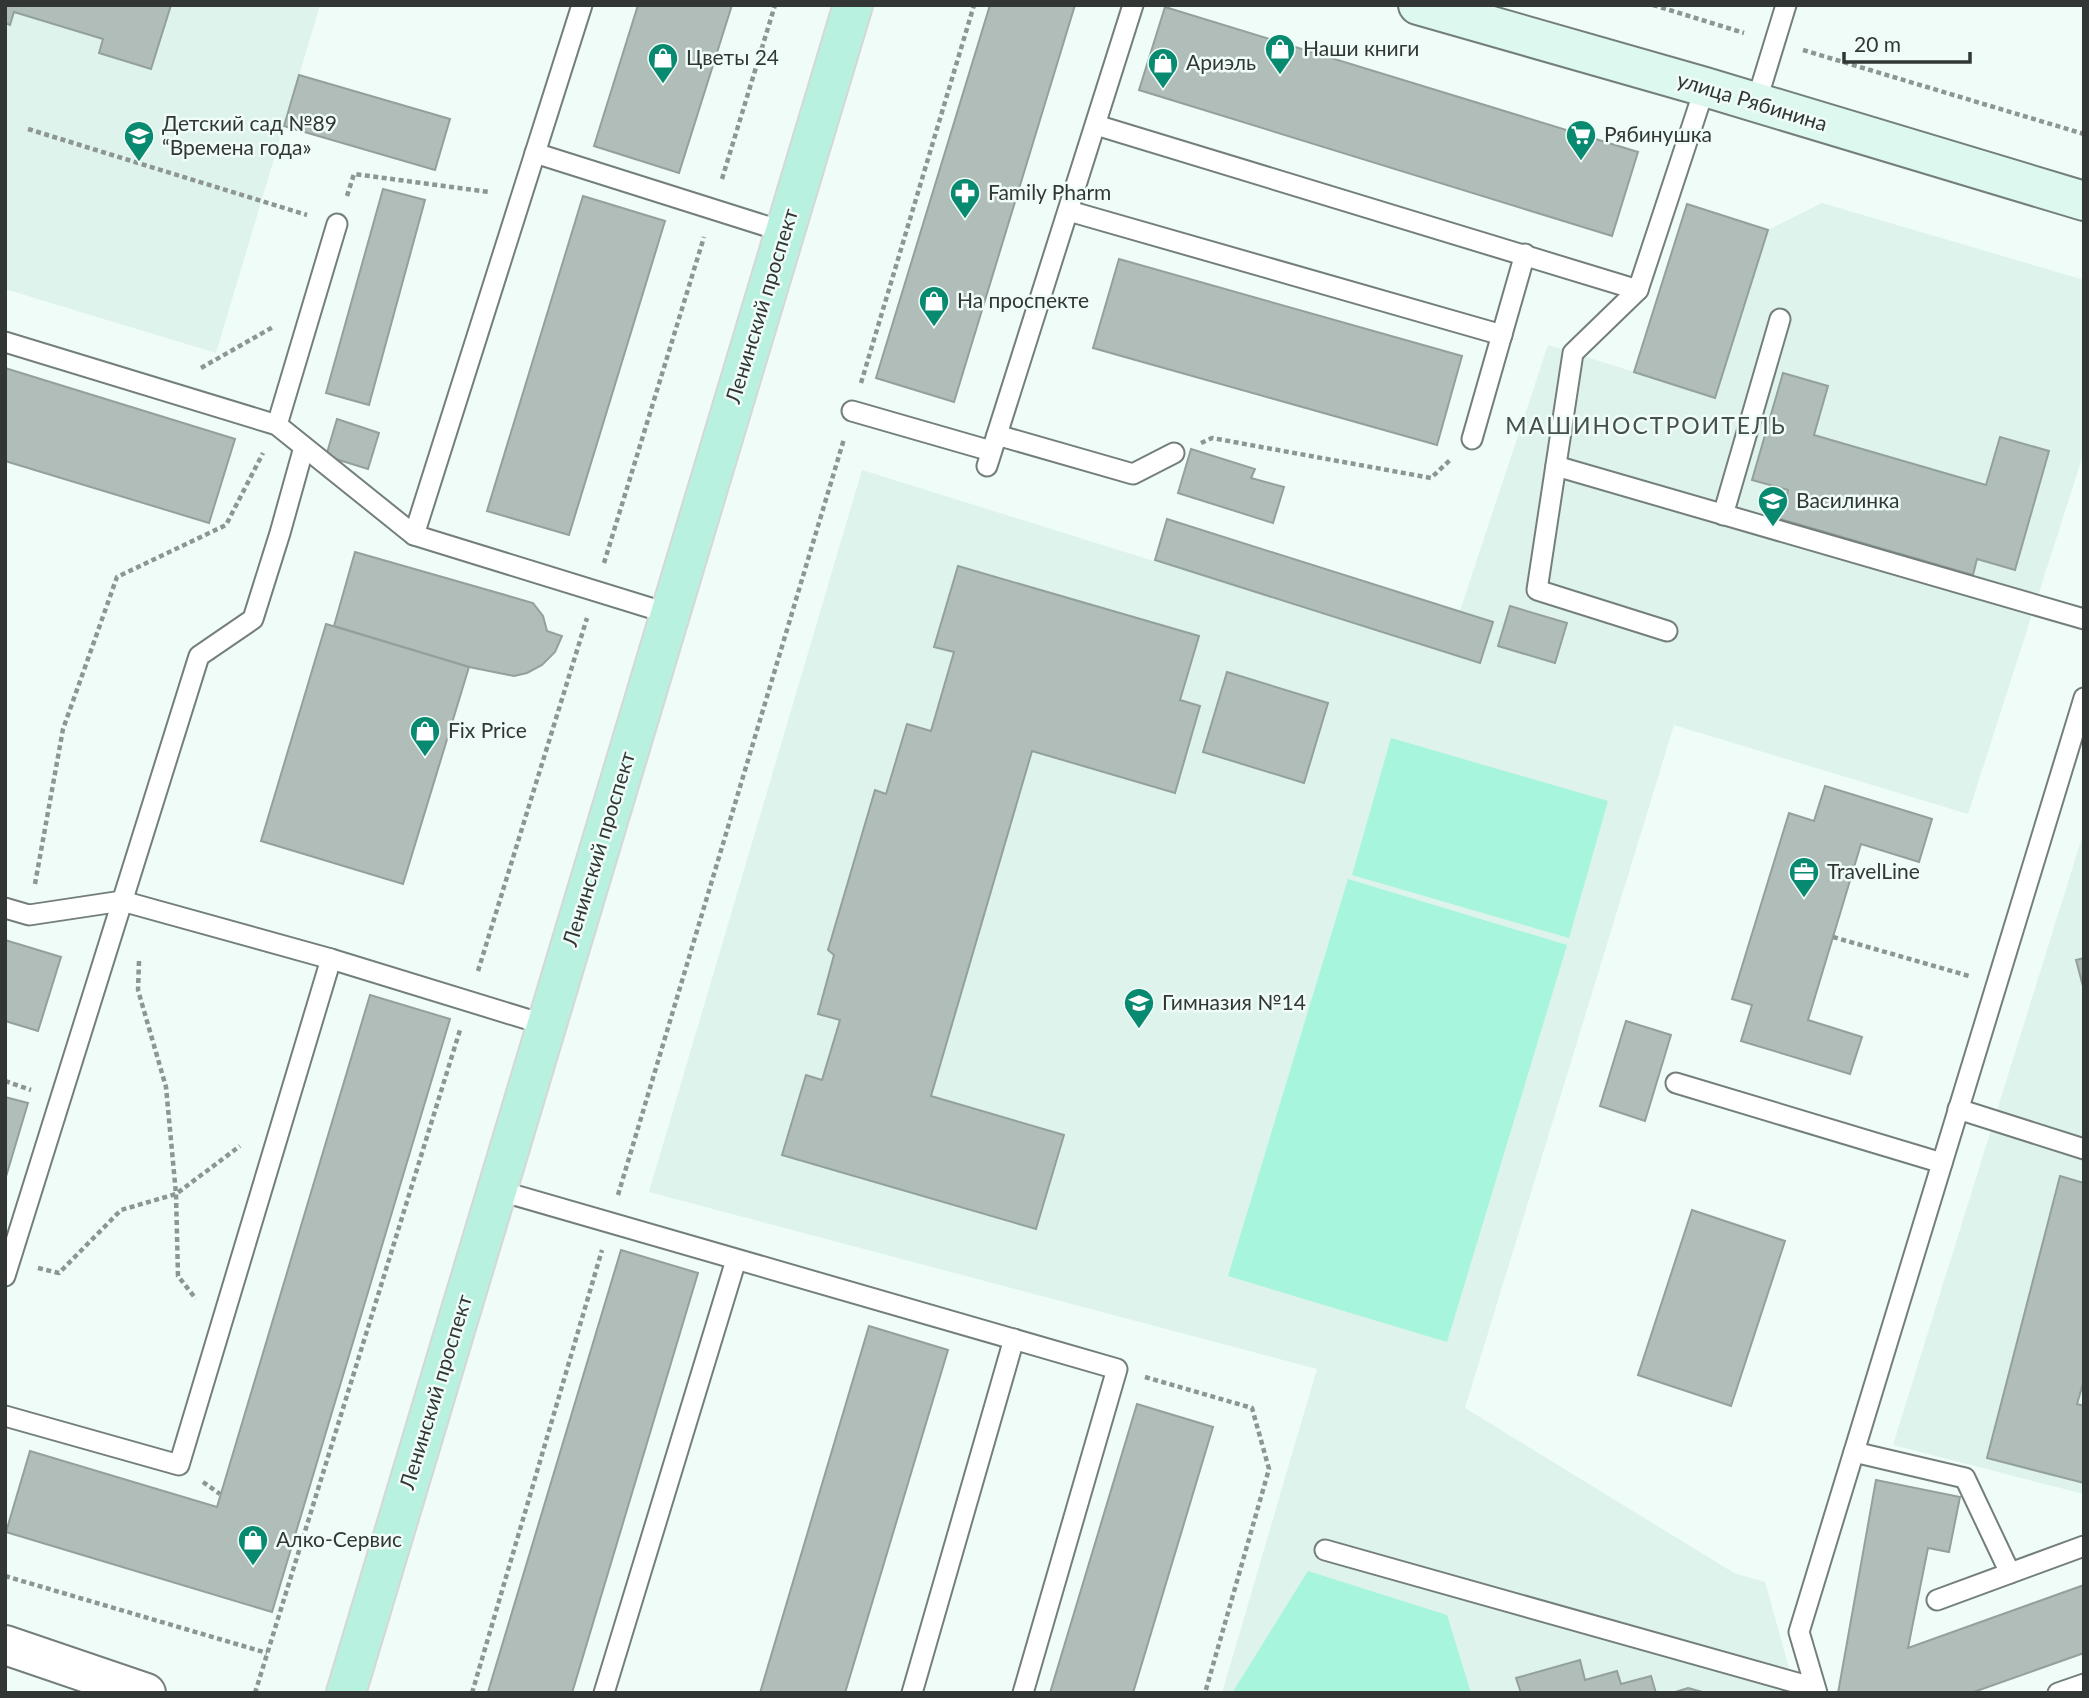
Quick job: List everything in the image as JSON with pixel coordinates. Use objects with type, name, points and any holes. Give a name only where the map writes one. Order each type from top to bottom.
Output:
[{"type":"main road","name":"Ленинский проспект","points":[[346,1693],[853,5]]},
{"type":"street","name":"улица Рябинина","points":[[1418,5],[1705,87],[2084,201]]},
{"type":"street","points":[[5,1645],[146,1693]]},
{"type":"lane","points":[[414,535],[582,5]]},
{"type":"lane","points":[[992,451],[1133,5]]},
{"type":"lane","points":[[1756,103],[1786,5]]},
{"type":"lane","points":[[1667,631],[1537,590],[1573,353],[1638,290],[1705,87]]},
{"type":"lane","points":[[1096,125],[1638,290]]},
{"type":"lane","points":[[535,153],[785,232]]},
{"type":"lane","points":[[1069,211],[1502,335]]},
{"type":"lane","points":[[277,425],[337,224]]},
{"type":"lane","points":[[1472,439],[1525,254]]},
{"type":"lane","points":[[1723,515],[1780,319]]},
{"type":"lane","points":[[5,342],[277,425],[414,535],[670,614]]},
{"type":"lane","points":[[852,411],[992,451],[1133,474],[1174,453]]},
{"type":"lane","points":[[7,1269],[13,1227],[122,901],[199,656],[253,619],[304,447]]},
{"type":"lane","points":[[1556,466],[2084,619]]},
{"type":"lane","points":[[1816,1691],[1799,1632],[2084,698]]},
{"type":"lane","points":[[5,908],[29,915],[122,901],[331,959],[546,1025]]},
{"type":"lane","points":[[5,1416],[179,1465],[331,959]]},
{"type":"lane","points":[[1676,1083],[1942,1163]]},
{"type":"lane","points":[[1958,1109],[2084,1149]]},
{"type":"lane","points":[[497,1190],[1118,1369],[1023,1693]]},
{"type":"lane","points":[[604,1693],[736,1260]]},
{"type":"lane","points":[[912,1693],[1014,1339]]},
{"type":"lane","points":[[1854,1452],[1965,1478],[2010,1573]]},
{"type":"lane","points":[[1937,1600],[2084,1546]]},
{"type":"lane","points":[[1325,1550],[1816,1691]]},
{"type":"lane","points":[[2058,1693],[2084,1684]]},
{"type":"path","points":[[255,1693],[775,5]]},
{"type":"path","points":[[472,1693],[974,5]]},
{"type":"path","points":[[1653,5],[2084,134]]},
{"type":"path","points":[[28,129],[337,224],[354,174],[521,196]]},
{"type":"path","points":[[162,390],[313,305]]},
{"type":"path","points":[[29,915],[63,729],[117,577],[226,525],[277,425]]},
{"type":"path","points":[[1174,453],[1212,438],[1431,478],[1472,439]]},
{"type":"path","points":[[122,901],[140,920],[138,990],[166,1087],[176,1194],[178,1276],[220,1328]]},
{"type":"path","points":[[1833,937],[1996,985]]},
{"type":"path","points":[[7,1269],[59,1273],[121,1210],[176,1194],[238,1148],[246,1139]]},
{"type":"path","points":[[1118,1369],[1252,1408],[1269,1469],[1205,1693]]},
{"type":"path","points":[[301,1519],[309,1521]]},
{"type":"path","points":[[5,1576],[267,1653]]},
{"type":"shaded area","name":"Детский сад №89 “Времена года»","points":[[5,5],[320,5],[216,353],[5,289]]},
{"type":"shaded area","name":"Гимназия №14","points":[[1822,203],[2084,280],[2084,452],[1968,814],[1674,725],[1465,1408],[1734,1573],[1765,1582],[1796,1693],[1222,1693],[1317,1369],[649,1192],[862,470],[1480,663],[1493,622],[1460,611],[1548,345],[1715,397],[1768,230]]},
{"type":"shaded area","points":[[2084,831],[2084,1494],[1893,1445]]},
{"type":"green space","points":[[1391,738],[1608,801],[1569,938],[1352,875]]},
{"type":"green space","points":[[1348,879],[1567,945],[1447,1342],[1228,1276]]},
{"type":"green space","points":[[1308,1571],[1447,1615],[1471,1693],[1235,1693],[1234,1690]]},
{"type":"building","points":[[5,5],[171,5],[151,69],[99,53],[103,39],[14,12],[10,25],[5,23]]},
{"type":"building","points":[[638,5],[732,5],[679,173],[594,146]]},
{"type":"building","points":[[990,5],[1075,5],[954,402],[876,378]]},
{"type":"building","points":[[1165,7],[1638,152],[1612,236],[1139,90]]},
{"type":"building","points":[[299,75],[450,119],[435,170],[284,126]]},
{"type":"building","points":[[383,189],[425,200],[369,405],[326,393]]},
{"type":"building","points":[[583,196],[665,221],[569,535],[487,511]]},
{"type":"building","points":[[1687,204],[1768,230],[1715,398],[1634,372]]},
{"type":"building","points":[[1119,259],[1462,356],[1437,445],[1093,348]]},
{"type":"building","points":[[5,368],[235,439],[209,523],[5,461]]},
{"type":"building","points":[[1783,373],[1828,386],[1814,435],[1986,485],[2000,437],[2049,451],[2015,570],[1977,559],[1973,575],[1780,519],[1788,490],[1752,480]]},
{"type":"building","points":[[337,419],[379,433],[368,469],[326,456]]},
{"type":"building","points":[[1191,449],[1255,469],[1251,478],[1284,487],[1273,523],[1178,493]]},
{"type":"building","points":[[1167,519],[1493,622],[1480,663],[1155,560]]},
{"type":"building","points":[[355,552],[533,603],[543,616],[547,631],[562,636],[555,652],[542,665],[514,676],[469,667],[334,626]]},
{"type":"building","points":[[958,566],[1199,636],[1180,700],[1200,706],[1175,793],[1032,751],[931,1096],[1064,1135],[1036,1229],[782,1155],[806,1075],[822,1080],[840,1020],[818,1014],[834,955],[828,950],[875,790],[886,794],[907,724],[931,731],[954,652],[934,647]]},
{"type":"building","points":[[1510,606],[1567,623],[1555,663],[1498,646]]},
{"type":"building","points":[[326,624],[469,667],[403,884],[261,841]]},
{"type":"building","points":[[1227,672],[1328,703],[1304,783],[1203,752]]},
{"type":"building","name":"TravelLine","points":[[1825,786],[1932,819],[1919,862],[1861,844],[1808,1020],[1862,1037],[1850,1074],[1741,1041],[1752,1005],[1732,999],[1789,813],[1814,821]]},
{"type":"building","points":[[5,940],[61,957],[38,1031],[5,1021]]},
{"type":"building","points":[[2084,958],[2084,990],[2076,960]]},
{"type":"building","points":[[370,995],[450,1019],[272,1612],[6,1532],[30,1451],[217,1507]]},
{"type":"building","points":[[1626,1021],[1671,1035],[1645,1121],[1600,1106]]},
{"type":"building","points":[[5,1097],[28,1103],[5,1180]]},
{"type":"building","points":[[2060,1176],[2084,1183],[2084,1380],[2077,1404],[2084,1406],[2084,1483],[1987,1458]]},
{"type":"building","points":[[1692,1210],[1785,1241],[1731,1406],[1638,1375]]},
{"type":"building","points":[[621,1250],[698,1273],[572,1693],[490,1693],[488,1692]]},
{"type":"building","points":[[869,1326],[948,1350],[845,1693],[760,1693]]},
{"type":"building","points":[[1137,1404],[1213,1427],[1133,1693],[1050,1693]]},
{"type":"building","points":[[1876,1480],[1960,1497],[1949,1552],[1928,1548],[1908,1648],[2084,1585],[2084,1653],[1971,1693],[1838,1693]]},
{"type":"building","points":[[1580,1660],[1585,1680],[1617,1671],[1621,1684],[1651,1676],[1656,1693],[1521,1693],[1516,1678]]},
{"type":"building","points":[[1688,1688],[1706,1693],[1672,1693]]},
{"type":"place","name":"Наши книги","points":[[1280,76]]},
{"type":"place","name":"Цветы 24","points":[[663,85]]},
{"type":"place","name":"Ариэль","points":[[1163,90]]},
{"type":"place","name":"Рябинушка","points":[[1581,162]]},
{"type":"place","name":"Детский сад №89 “Времена года»","points":[[139,163]]},
{"type":"place","name":"Family Pharm","points":[[965,220]]},
{"type":"place","name":"На проспекте","points":[[934,328]]},
{"type":"place","name":"Василинка","points":[[1773,528]]},
{"type":"place","name":"Fix Price","points":[[425,758]]},
{"type":"place","name":"TravelLine","points":[[1804,899]]},
{"type":"place","name":"Гимназия №14","points":[[1139,1030]]},
{"type":"place","name":"Алко-Сервис","points":[[253,1567]]},
{"type":"district","name":"МАШИНОСТРОИТЕЛЬ","points":[[1646,426]]}]
